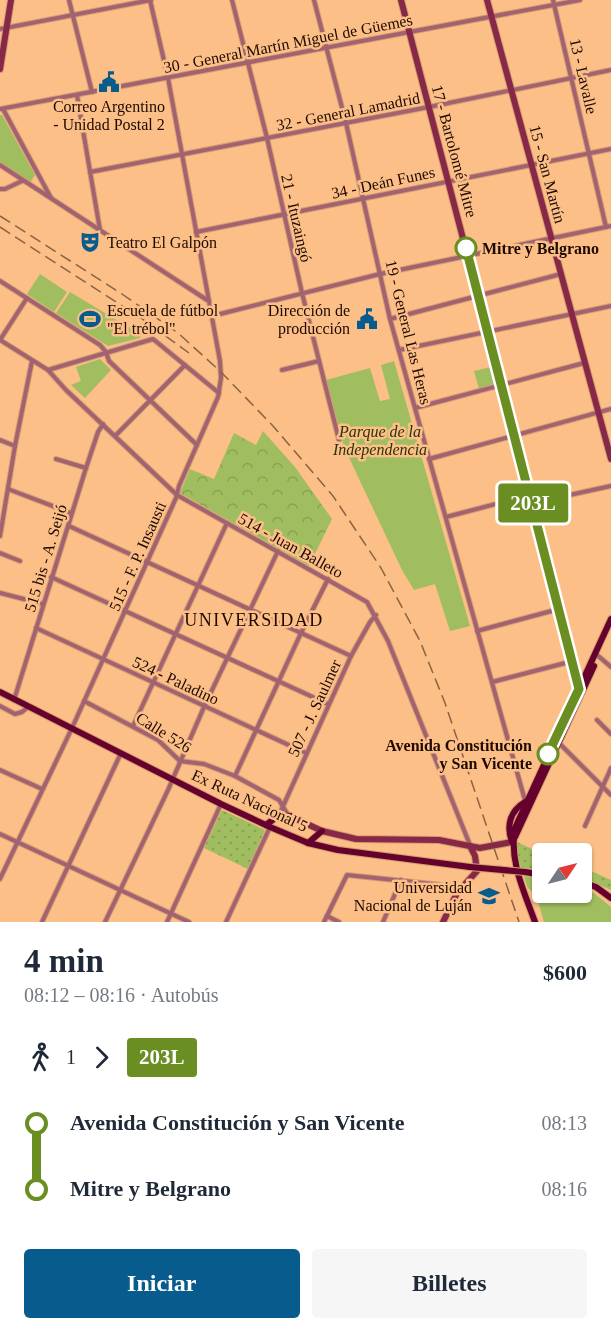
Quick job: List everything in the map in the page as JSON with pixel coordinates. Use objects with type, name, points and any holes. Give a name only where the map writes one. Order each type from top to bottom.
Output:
[{"type":"main road","points":[[512,842],[526,804],[581,690],[611,619]]},
{"type":"main road","points":[[597,655],[611,629]]},
{"type":"main road","name":"Ex Ruta Nacional 5","points":[[0,692],[222,804],[308,843],[338,850],[473,869],[532,873]]},
{"type":"main road","points":[[526,804],[517,807],[510,821],[508,832],[512,842],[513,856],[535,922]]},
{"type":"main road","points":[[268,826],[279,815],[290,816]]},
{"type":"main road","points":[[308,843],[322,831]]},
{"type":"main road","points":[[592,886],[611,898]]},
{"type":"street","points":[[0,69],[3,28],[11,0]]},
{"type":"street","points":[[69,0],[92,92]]},
{"type":"street","points":[[3,28],[150,0],[168,78],[219,353],[219,393]]},
{"type":"street","name":"21 - Ituzaingó","points":[[232,0],[339,440]]},
{"type":"street","name":"19 - General Las Heras","points":[[314,0],[364,198],[390,320],[526,804]]},
{"type":"street","name":"17 - Bartolomé Mitre","points":[[401,0],[581,690]]},
{"type":"street","name":"15 - San Martín","points":[[487,0],[611,459]]},
{"type":"street","name":"30 - General Martín Miguel de Güemes","points":[[2,109],[492,17],[554,3],[580,0]]},
{"type":"street","name":"13 - Lavalle","points":[[554,3],[609,227]]},
{"type":"street","name":"32 - General Lamadrid","points":[[90,172],[611,70]]},
{"type":"street","points":[[77,95],[100,231]]},
{"type":"street","points":[[2,109],[52,200]]},
{"type":"street","name":"34 - Deán Funes","points":[[196,232],[611,149]]},
{"type":"street","points":[[0,165],[208,300]]},
{"type":"street","points":[[0,189],[23,181]]},
{"type":"street","points":[[212,316],[380,274],[609,227]]},
{"type":"street","points":[[390,320],[561,274]]},
{"type":"street","points":[[0,281],[100,345],[109,361],[197,445]]},
{"type":"street","points":[[0,340],[27,298]]},
{"type":"street","points":[[399,350],[611,306]]},
{"type":"street","points":[[48,370],[150,339],[155,340],[219,393]]},
{"type":"street","name":"514 - Juan Balleto","points":[[0,340],[48,370],[177,495],[364,599],[376,615],[388,641],[470,846]]},
{"type":"street","points":[[282,370],[319,360]]},
{"type":"street","points":[[0,536],[32,361]]},
{"type":"street","points":[[415,408],[584,363]]},
{"type":"street","points":[[115,436],[185,365]]},
{"type":"street","name":"515 - F. P. Insausti","points":[[0,879],[125,612],[219,393]]},
{"type":"street","points":[[429,459],[611,409]]},
{"type":"street","name":"515 bis - A. Seijó","points":[[14,700],[69,526],[71,513],[98,432],[103,424]]},
{"type":"street","points":[[0,440],[15,446]]},
{"type":"street","points":[[56,459],[86,468]]},
{"type":"street","points":[[532,503],[611,486]]},
{"type":"street","points":[[8,489],[71,513]]},
{"type":"street","points":[[446,517],[530,495]]},
{"type":"street","points":[[133,726],[227,523]]},
{"type":"street","points":[[69,526],[351,656]]},
{"type":"street","points":[[105,922],[278,551]]},
{"type":"street","points":[[0,553],[20,561]]},
{"type":"street","points":[[51,577],[328,704]]},
{"type":"street","points":[[235,776],[255,729],[328,579]]},
{"type":"street","points":[[0,593],[43,604]]},
{"type":"street","points":[[477,631],[560,609]]},
{"type":"street","name":"507 - J. Saulmer","points":[[279,815],[351,656],[376,615]]},
{"type":"street","name":"524 - Paladino","points":[[36,628],[306,753]]},
{"type":"street","points":[[597,655],[611,668]]},
{"type":"street","points":[[492,682],[573,661]]},
{"type":"street","name":"Calle 526","points":[[84,701],[158,740],[180,760],[204,764],[235,776],[279,800],[290,816]]},
{"type":"street","points":[[0,706],[15,714],[28,707]]},
{"type":"street","points":[[597,720],[611,734]]},
{"type":"street","points":[[557,742],[611,795]]},
{"type":"street","points":[[42,922],[121,753]]},
{"type":"street","points":[[585,826],[611,768]]},
{"type":"street","points":[[0,770],[42,789]]},
{"type":"street","points":[[167,922],[222,804]]},
{"type":"street","points":[[290,816],[322,831],[356,839],[439,840],[488,848],[512,842]]},
{"type":"street","points":[[226,922],[268,826]]},
{"type":"street","points":[[0,834],[189,922]]},
{"type":"street","points":[[443,922],[473,869],[475,856],[470,846]]},
{"type":"street","points":[[324,922],[346,875],[461,888]]},
{"type":"street","points":[[383,922],[401,880]]},
{"type":"street","points":[[327,916],[339,922]]},
{"type":"green space","points":[[0,115],[35,175],[30,183],[0,163]]},
{"type":"green space","points":[[40,274],[67,292],[54,312],[27,294]]},
{"type":"green space","name":"Escuela de fútbol \"El trébol\"","points":[[70,292],[125,325],[142,332],[140,338],[108,346],[56,313]]},
{"type":"green space","points":[[100,359],[111,370],[85,398],[71,385],[81,381],[76,367]]},
{"type":"green space","name":"Parque de la Independencia","points":[[394,361],[470,626],[450,631],[435,584],[414,590],[402,570],[344,447],[326,380],[370,368],[380,401],[390,399],[381,365]]},
{"type":"green space","points":[[491,367],[494,384],[479,389],[474,371]]},
{"type":"green space","points":[[263,431],[295,467],[332,519],[309,566],[180,493],[190,469],[214,479],[234,433],[256,445]]},
{"type":"green space","points":[[222,810],[265,830],[248,869],[204,848]]},
{"type":"green space","points":[[517,842],[532,849],[532,869],[521,868],[517,854]]},
{"type":"green space","points":[[592,871],[611,880],[611,890],[592,881]]},
{"type":"green space","points":[[524,876],[532,877],[532,892]]},
{"type":"green space","points":[[592,892],[611,907],[611,922],[544,922],[538,903],[592,903]]},
{"type":"railway","points":[[0,216],[122,294],[178,333],[221,372],[273,426],[333,496],[381,568],[420,641],[445,703],[519,922]]},
{"type":"railway","points":[[0,227],[141,318],[189,353]]},
{"type":"bus line","name":"203L","points":[[466,248],[579,689],[548,754]]},
{"type":"place","name":"Correo Argentino - Unidad Postal 2","points":[[109,82]]},
{"type":"place","name":"Teatro El Galpón","points":[[90,242]]},
{"type":"place","name":"Mitre y Belgrano","points":[[466,248]]},
{"type":"place","name":"Escuela de fútbol \"El trébol\"","points":[[90,319]]},
{"type":"place","name":"Dirección de producción","points":[[367,319]]},
{"type":"place","name":"Avenida Constitución y San Vicente","points":[[548,754]]},
{"type":"place","name":"Universidad Nacional de Luján","points":[[489,896]]},
{"type":"district","name":"UNIVERSIDAD","points":[[254,620]]}]
